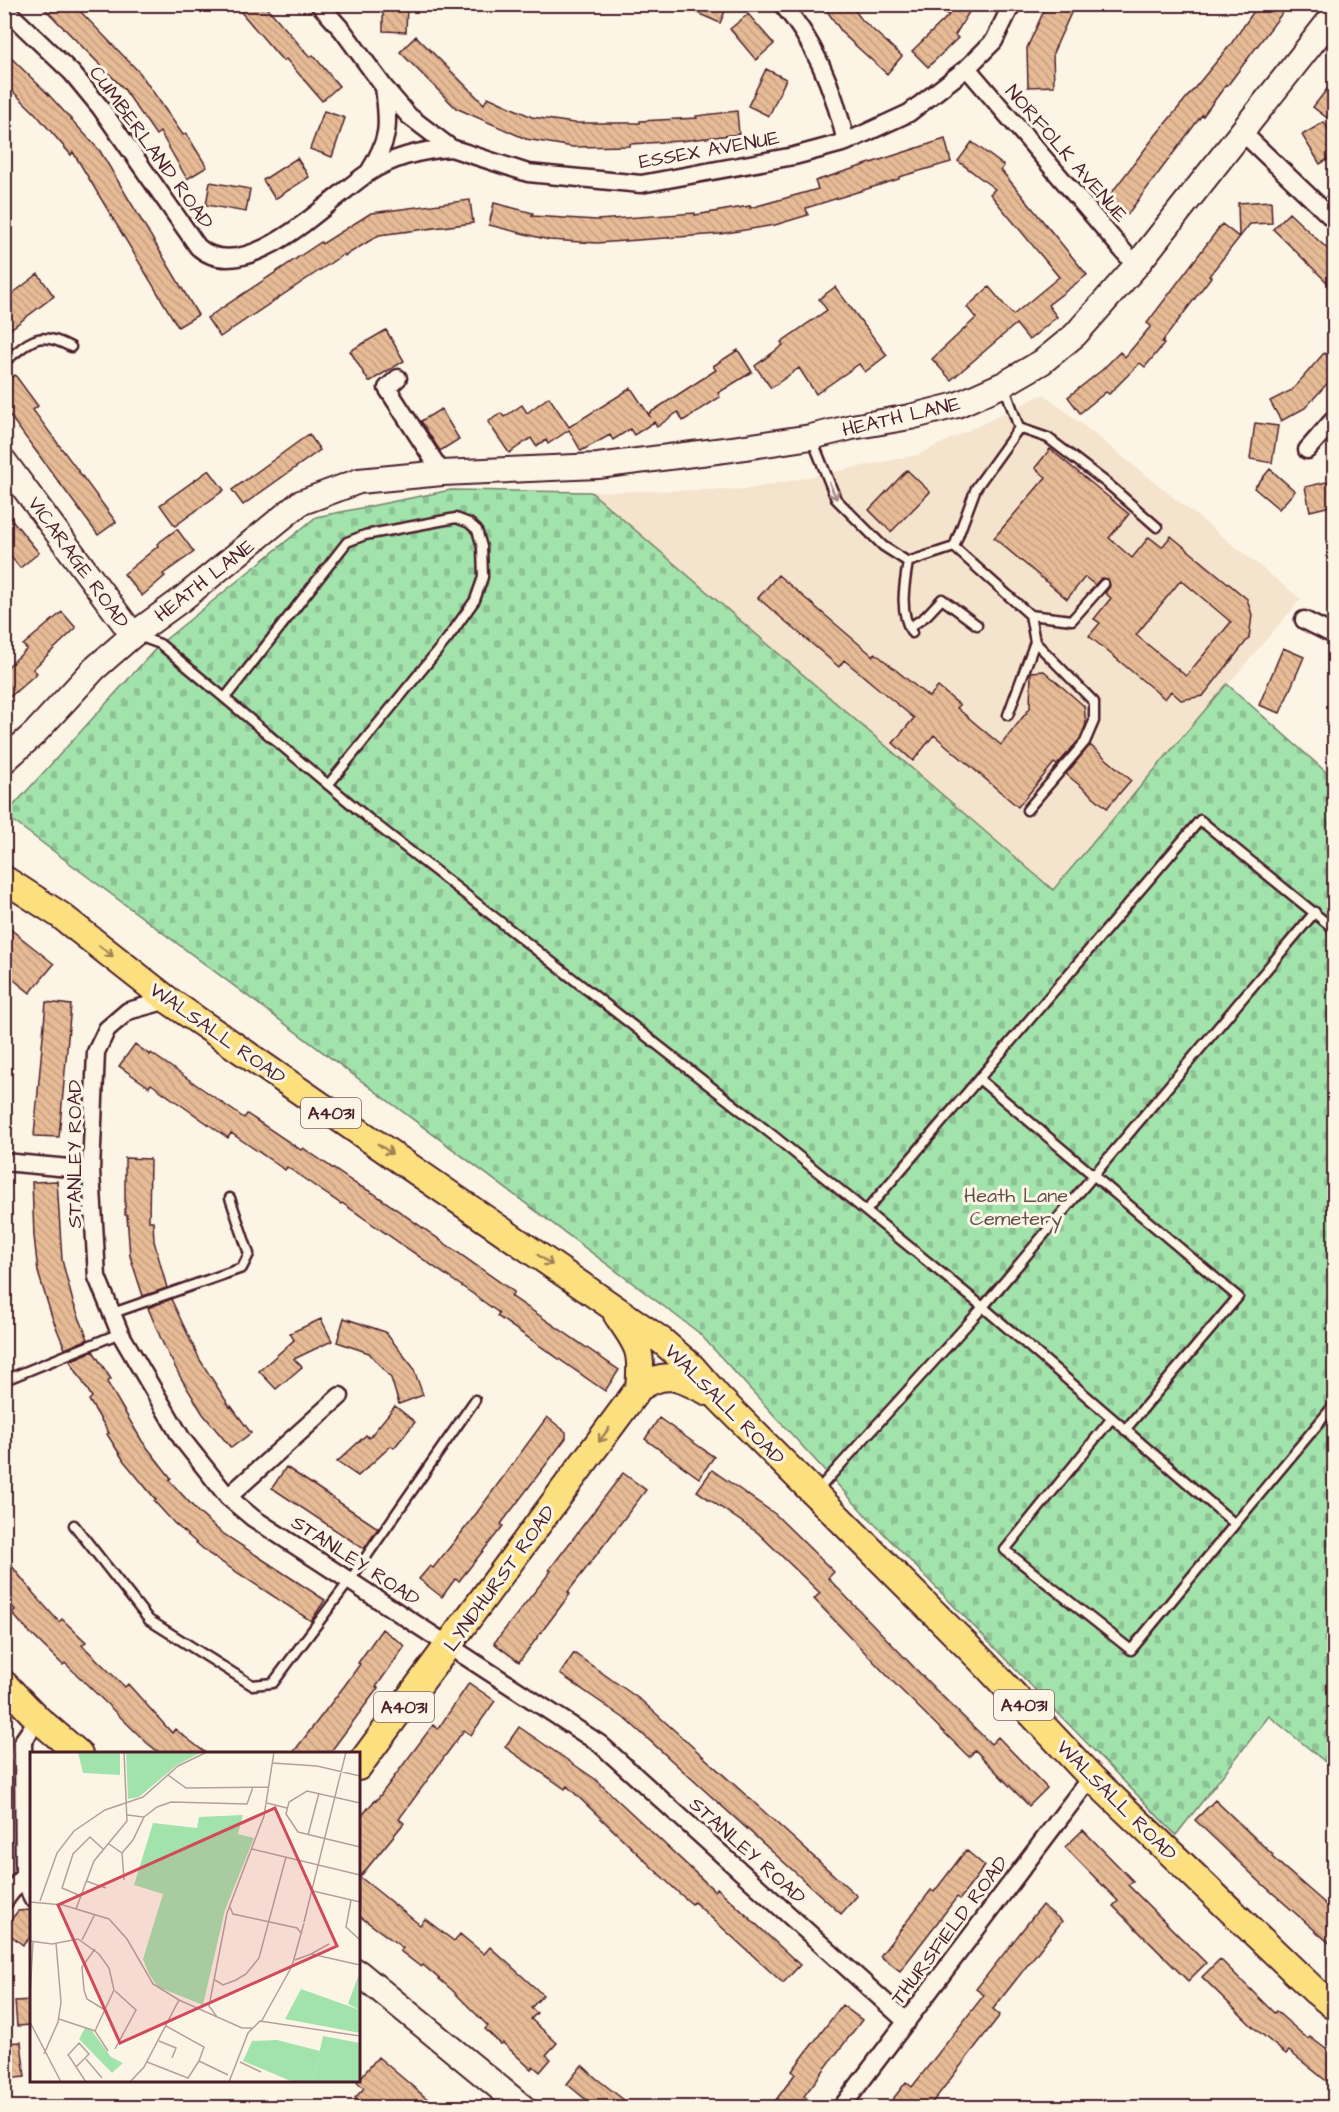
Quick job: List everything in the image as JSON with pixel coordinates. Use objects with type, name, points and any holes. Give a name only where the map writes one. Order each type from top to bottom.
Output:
[{"type":"main road","name":"WALSALL ROAD","points":[[4,879],[60,915],[168,1000],[662,1341],[692,1367],[719,1398],[982,1661],[1091,1778],[1315,1991],[1335,2006]]},
{"type":"main road","name":"A4031","points":[[608,1302],[635,1341],[642,1359],[639,1388]]},
{"type":"main road","name":"A4031","points":[[639,1388],[660,1377],[678,1377],[719,1398]]},
{"type":"main road","name":"LYNDHURST ROAD","points":[[360,1764],[639,1388]]},
{"type":"main road","points":[[4,1684],[38,1719],[77,1752]]},
{"type":"street","name":"ESSEX AVENUE","points":[[319,4],[409,116],[451,148],[528,173],[641,184],[794,156],[846,142],[909,113],[967,68],[994,42],[1012,4]]},
{"type":"street","points":[[782,4],[806,36],[817,57],[838,107],[846,142]]},
{"type":"street","name":"CUMBERLAND ROAD","points":[[4,8],[72,73],[206,254],[231,258],[259,252],[303,224],[369,173],[399,158],[425,150],[451,148]]},
{"type":"street","name":"HEATH LANE","points":[[4,761],[35,733],[94,669],[133,634],[181,600],[300,503],[359,481],[442,473],[598,466],[811,437],[957,405],[1004,384],[1042,362],[1075,335],[1136,266],[1335,15]]},
{"type":"street","name":"NORFOLK AVENUE","points":[[967,68],[1136,266]]},
{"type":"street","name":"ESSEX AVENUE","points":[[384,87],[388,122]]},
{"type":"street","name":"CUMBERLAND ROAD","points":[[369,173],[382,151],[388,122]]},
{"type":"street","points":[[1242,132],[1333,215]]},
{"type":"street","points":[[398,378],[387,388],[442,473]]},
{"type":"street","points":[[1307,450],[1335,419]]},
{"type":"street","name":"VICARAGE ROAD","points":[[4,460],[133,634]]},
{"type":"street","points":[[1304,621],[1335,635]]},
{"type":"street","points":[[4,864],[60,915]]},
{"type":"street","name":"STANLEY ROAD","points":[[168,1000],[128,1011],[107,1029],[96,1052],[91,1170],[97,1277],[120,1333],[182,1439],[228,1497],[253,1518],[600,1744],[907,2022]]},
{"type":"street","points":[[4,1162],[91,1170]]},
{"type":"street","points":[[228,1497],[340,1396]]},
{"type":"street","points":[[30,1892],[24,1875],[23,1741],[38,1719]]},
{"type":"street","name":"THURSFIELD ROAD","points":[[841,2108],[1091,1778]]},
{"type":"street","points":[[4,1901],[24,1875]]},
{"type":"street","points":[[360,1974],[524,2108]]},
{"type":"lane","points":[[4,362],[35,338],[54,338],[71,347]]},
{"type":"lane","points":[[1004,384],[1019,428]]},
{"type":"lane","points":[[1019,428],[1048,438],[1108,484],[1157,527]]},
{"type":"lane","points":[[954,547],[976,488],[1019,428]]},
{"type":"lane","points":[[811,437],[836,499],[883,546],[908,562]]},
{"type":"lane","points":[[225,698],[347,542],[365,535],[456,518],[469,523],[477,530],[482,547],[483,578],[475,600],[448,638],[328,785]]},
{"type":"lane","points":[[908,562],[954,547]]},
{"type":"lane","points":[[954,547],[1030,615],[1072,620],[1104,584]]},
{"type":"lane","points":[[908,562],[904,587],[904,612],[911,631],[942,599],[977,625]]},
{"type":"lane","points":[[1008,715],[1035,642],[1030,615]]},
{"type":"lane","points":[[133,634],[160,644],[369,819],[775,1137],[983,1307],[1235,1524]]},
{"type":"lane","points":[[1027,810],[1085,742],[1094,721],[1094,702],[1035,642]]},
{"type":"lane","points":[[866,1211],[1200,820],[1335,928]]},
{"type":"lane","points":[[815,1492],[983,1307],[1315,912]]},
{"type":"lane","points":[[979,1079],[1238,1297],[1125,1430]]},
{"type":"lane","points":[[113,1313],[242,1268],[249,1254],[230,1198]]},
{"type":"lane","points":[[4,1378],[10,1378],[120,1333]]},
{"type":"lane","points":[[74,1525],[149,1620],[252,1685],[273,1683],[350,1580],[475,1400]]},
{"type":"lane","points":[[1112,1418],[1005,1550],[1131,1650],[1335,1405]]},
{"type":"shaded area","points":[[1044,394],[1301,599],[1053,890],[591,492],[749,489],[917,455]]},
{"type":"green space","name":"Heath Lane Cemetery","points":[[451,490],[591,492],[1053,890],[1227,684],[1334,779],[1334,1769],[1269,1716],[1176,1835],[859,1508],[698,1332],[5,815],[160,644],[316,517]]},
{"type":"building","points":[[40,4],[73,4],[140,73],[183,135],[186,133],[207,167],[187,179],[160,132],[156,135],[124,89]]},
{"type":"building","points":[[234,4],[264,4],[310,57],[313,55],[339,86],[322,101],[286,59],[283,61]]},
{"type":"building","points":[[383,4],[407,4],[406,32],[383,31]]},
{"type":"building","points":[[677,4],[728,4],[720,23]]},
{"type":"building","points":[[822,4],[850,4],[862,20],[902,56],[887,74],[844,35]]},
{"type":"building","points":[[932,4],[974,4],[955,35],[958,38],[928,67],[912,51],[949,15]]},
{"type":"building","points":[[1047,4],[1075,4],[1053,53],[1054,86],[1028,87],[1027,48]]},
{"type":"building","points":[[1259,4],[1289,4],[1127,215],[1106,200],[1231,44]]},
{"type":"building","points":[[748,14],[774,44],[756,60],[730,29]]},
{"type":"building","points":[[416,36],[484,104],[488,97],[532,117],[574,123],[640,123],[640,121],[697,118],[696,116],[737,111],[739,134],[630,144],[630,146],[573,147],[526,139],[456,108],[400,52]]},
{"type":"building","points":[[4,51],[48,94],[100,151],[198,315],[178,327],[73,152],[71,155],[35,113],[4,83]]},
{"type":"building","points":[[766,69],[786,79],[769,116],[748,106]]},
{"type":"building","points":[[1335,79],[1335,124],[1313,107]]},
{"type":"building","points":[[324,111],[345,118],[332,157],[310,149]]},
{"type":"building","points":[[1324,122],[1335,139],[1335,155],[1320,164],[1302,135]]},
{"type":"building","points":[[945,139],[951,162],[806,208],[808,215],[775,225],[720,234],[597,243],[549,240],[489,225],[494,203],[533,213],[532,216],[597,220],[695,213],[695,215],[750,206],[750,208],[818,189],[815,181]]},
{"type":"building","points":[[972,142],[1004,166],[1001,170],[1087,275],[1048,305],[1057,317],[1029,340],[1016,324],[951,380],[932,359],[976,318],[967,307],[989,287],[1013,315],[1059,277],[990,194],[995,189],[958,161]]},
{"type":"building","points":[[297,158],[309,177],[275,199],[263,180]]},
{"type":"building","points":[[210,182],[250,189],[246,212],[206,205]]},
{"type":"building","points":[[470,200],[473,223],[379,235],[345,256],[344,254],[220,337],[207,318],[321,242],[322,244],[371,213]]},
{"type":"building","points":[[1271,201],[1272,223],[1250,224],[1209,276],[1211,277],[1162,342],[1164,344],[1145,367],[1140,363],[1109,394],[1106,392],[1080,413],[1068,397],[1102,370],[1120,352],[1125,357],[1151,326],[1147,323],[1222,224],[1239,237],[1238,203]]},
{"type":"building","points":[[1289,213],[1335,256],[1335,290],[1273,229]]},
{"type":"building","points":[[38,274],[54,296],[4,334],[4,300]]},
{"type":"building","points":[[835,287],[887,355],[865,372],[859,364],[816,394],[799,368],[771,388],[755,366],[783,345],[781,342],[827,310],[819,299]]},
{"type":"building","points":[[386,330],[404,361],[369,382],[350,351]]},
{"type":"building","points":[[738,350],[752,372],[718,393],[720,397],[683,421],[678,412],[657,427],[654,422],[634,435],[630,429],[613,440],[610,435],[581,451],[569,430],[548,444],[546,440],[536,446],[531,438],[509,453],[488,422],[501,413],[504,417],[522,405],[527,413],[549,397],[569,427],[631,388],[648,414],[716,370],[713,366]]},
{"type":"building","points":[[1324,353],[1335,362],[1335,375],[1305,408],[1281,421],[1270,401],[1292,390]]},
{"type":"building","points":[[15,375],[38,406],[33,410],[116,522],[98,535],[4,408],[4,383]]},
{"type":"building","points":[[441,409],[459,439],[440,451],[421,421]]},
{"type":"building","points":[[1255,423],[1278,426],[1272,463],[1250,459]]},
{"type":"building","points":[[309,434],[320,450],[243,505],[232,490]]},
{"type":"building","points":[[1050,449],[1129,514],[1109,538],[1132,558],[1149,537],[1162,547],[1171,536],[1247,599],[1252,615],[1249,638],[1203,696],[1181,700],[1171,691],[1165,699],[1089,636],[1100,623],[1094,619],[1111,598],[1105,593],[1110,586],[1108,579],[1101,578],[1095,585],[1085,577],[1067,599],[994,538],[1046,477],[1035,468]],"holes":[[[1181,580],[1231,622],[1186,676],[1136,635]]]},
{"type":"building","points":[[1270,469],[1295,491],[1279,509],[1254,488]]},
{"type":"building","points":[[209,470],[224,490],[175,526],[160,505]]},
{"type":"building","points":[[907,470],[930,492],[891,532],[869,510]]},
{"type":"building","points":[[1335,480],[1335,505],[1310,511],[1305,487]]},
{"type":"building","points":[[4,510],[39,553],[20,568],[4,548]]},
{"type":"building","points":[[177,529],[194,552],[163,574],[165,576],[142,596],[124,574]]},
{"type":"building","points":[[778,575],[873,656],[875,653],[929,697],[938,687],[960,705],[957,708],[1001,745],[1030,708],[1031,672],[1044,671],[1084,706],[1086,724],[1080,739],[1057,765],[1054,763],[1018,807],[934,735],[913,761],[893,743],[914,718],[844,660],[839,667],[758,598]]},
{"type":"building","points":[[62,612],[76,628],[33,669],[37,673],[4,702],[4,670],[27,649],[23,645]]},
{"type":"building","points":[[1283,648],[1304,657],[1280,713],[1259,705]]},
{"type":"building","points":[[1090,745],[1131,780],[1107,808],[1066,774]]},
{"type":"building","points":[[4,924],[54,964],[30,993],[4,972]]},
{"type":"building","points":[[46,1002],[71,1005],[59,1137],[34,1136]]},
{"type":"building","points":[[135,1044],[244,1118],[247,1114],[301,1150],[303,1148],[373,1193],[514,1292],[511,1296],[619,1370],[605,1391],[497,1316],[499,1313],[473,1294],[342,1203],[287,1167],[285,1170],[231,1133],[228,1138],[151,1084],[149,1087],[119,1066]]},
{"type":"building","points":[[125,1158],[150,1159],[149,1221],[153,1221],[154,1241],[167,1288],[143,1296],[130,1256],[127,1215],[125,1215]]},
{"type":"building","points":[[57,1181],[62,1260],[73,1302],[88,1339],[65,1349],[38,1272],[34,1236],[32,1182]]},
{"type":"building","points":[[171,1299],[200,1360],[230,1407],[251,1433],[231,1448],[203,1414],[182,1380],[148,1308]]},
{"type":"building","points":[[344,1318],[385,1332],[413,1367],[423,1395],[399,1404],[391,1378],[369,1353],[337,1342]]},
{"type":"building","points":[[321,1319],[332,1341],[294,1359],[302,1367],[276,1389],[259,1371],[294,1340],[290,1333]]},
{"type":"building","points":[[93,1351],[111,1379],[107,1382],[142,1441],[171,1478],[169,1480],[199,1513],[222,1533],[325,1600],[311,1621],[209,1554],[174,1523],[154,1501],[156,1500],[124,1461],[107,1434],[109,1433],[89,1400],[92,1397],[70,1361]]},
{"type":"building","points":[[395,1406],[415,1422],[394,1448],[391,1446],[358,1476],[337,1462],[366,1435],[369,1438]]},
{"type":"building","points":[[547,1417],[566,1432],[566,1438],[501,1524],[503,1526],[459,1581],[455,1579],[442,1597],[419,1579],[430,1566],[433,1568],[470,1522]]},
{"type":"building","points":[[659,1418],[714,1457],[699,1478],[645,1439]]},
{"type":"building","points":[[286,1467],[378,1528],[364,1549],[272,1488]]},
{"type":"building","points":[[712,1470],[775,1514],[834,1572],[828,1578],[936,1690],[991,1744],[998,1737],[1047,1788],[1029,1806],[975,1750],[969,1757],[899,1688],[814,1599],[820,1593],[758,1533],[697,1491]]},
{"type":"building","points":[[623,1473],[646,1490],[568,1592],[570,1594],[519,1662],[494,1643],[551,1571],[549,1570]]},
{"type":"building","points":[[4,1556],[59,1622],[62,1619],[86,1642],[82,1645],[125,1687],[128,1684],[172,1733],[175,1729],[204,1752],[158,1752],[26,1629],[12,1613],[15,1610],[4,1597]]},
{"type":"building","points":[[382,1629],[405,1646],[376,1687],[378,1688],[330,1752],[294,1752],[345,1685],[360,1664],[358,1663]]},
{"type":"building","points":[[574,1653],[642,1701],[857,1896],[841,1914],[628,1721],[560,1674]]},
{"type":"building","points":[[469,1683],[495,1701],[471,1735],[464,1730],[399,1819],[404,1823],[360,1877],[360,1818],[376,1801],[433,1725],[438,1729]]},
{"type":"building","points":[[519,1727],[595,1779],[715,1891],[717,1888],[800,1965],[783,1983],[694,1902],[692,1904],[680,1894],[567,1786],[565,1789],[505,1747]]},
{"type":"building","points":[[1215,1800],[1273,1855],[1272,1857],[1335,1912],[1335,1948],[1259,1881],[1195,1820]]},
{"type":"building","points":[[1083,1830],[1133,1881],[1128,1885],[1206,1963],[1188,1981],[1113,1906],[1118,1901],[1065,1847]]},
{"type":"building","points":[[966,1850],[985,1866],[960,1899],[957,1897],[900,1971],[880,1956],[931,1890],[934,1892]]},
{"type":"building","points":[[360,1877],[420,1925],[425,1919],[454,1941],[460,1934],[484,1954],[490,1947],[543,1995],[531,2008],[537,2013],[531,2019],[557,2043],[546,2055],[551,2059],[540,2072],[533,2066],[531,2069],[485,2029],[488,2026],[452,1990],[423,1965],[421,1967],[400,1951],[403,1948],[360,1916]]},
{"type":"building","points":[[1042,1905],[1062,1921],[993,2009],[1000,2015],[928,2108],[886,2108],[906,2082],[912,2087],[984,1995],[976,1989]]},
{"type":"building","points":[[30,1910],[30,1937],[23,1945],[4,1930],[18,1911]]},
{"type":"building","points":[[1220,1959],[1274,2013],[1276,2011],[1308,2039],[1310,2037],[1335,2056],[1335,2088],[1289,2051],[1286,2054],[1253,2027],[1202,1977]]},
{"type":"building","points":[[30,2000],[30,2025],[17,2026],[15,2001]]},
{"type":"building","points":[[842,2005],[862,2020],[804,2096],[819,2108],[770,2108],[795,2074],[792,2071]]},
{"type":"building","points":[[21,2042],[25,2077],[4,2079],[4,2043]]},
{"type":"building","points":[[378,2057],[438,2108],[367,2108],[355,2098],[364,2088],[357,2082],[360,2082],[360,2078]]},
{"type":"building","points":[[582,2065],[634,2108],[596,2108],[567,2084]]}]
